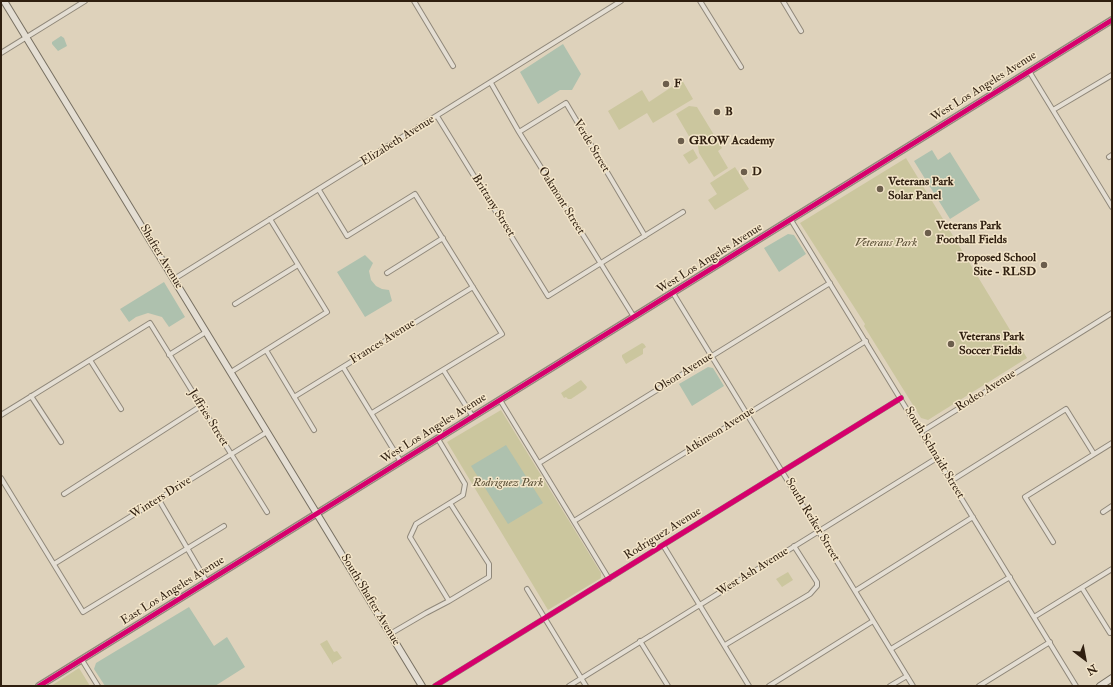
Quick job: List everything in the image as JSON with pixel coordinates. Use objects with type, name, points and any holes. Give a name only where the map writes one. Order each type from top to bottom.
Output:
[{"type":"main road","name":"Shafter Avenue","points":[[4,1],[317,514]]},
{"type":"main road","name":"South Shafter Avenue","points":[[317,514],[422,686]]},
{"type":"main road","points":[[1100,686],[1112,678]]},
{"type":"street","points":[[1,53],[85,1]]},
{"type":"street","points":[[414,1],[453,66]]},
{"type":"street","name":"Elizabeth Avenue","points":[[174,279],[621,1]]},
{"type":"street","points":[[700,1],[741,67]]},
{"type":"street","points":[[783,1],[801,31]]},
{"type":"street","name":"West Los Angeles Avenue","points":[[317,514],[1112,20]]},
{"type":"street","points":[[1029,71],[1112,207]]},
{"type":"street","points":[[1053,110],[1112,75]]},
{"type":"street","name":"Oakmont Street","points":[[491,83],[519,132],[634,317]]},
{"type":"street","name":"Verde Street","points":[[519,132],[566,103],[645,236]]},
{"type":"street","name":"Brittany Street","points":[[437,116],[548,296],[600,264]]},
{"type":"street","points":[[318,190],[347,236],[415,194],[502,334],[444,371],[372,413]]},
{"type":"street","points":[[600,264],[683,212]]},
{"type":"street","points":[[231,372],[327,312],[270,219]]},
{"type":"street","name":"South Schnaidt Street","points":[[791,220],[1076,686]]},
{"type":"street","points":[[387,273],[443,238]]},
{"type":"street","points":[[235,304],[298,265]]},
{"type":"street","name":"Olson Avenue","points":[[539,463],[830,284]]},
{"type":"street","name":"Frances Avenue","points":[[294,397],[473,287]]},
{"type":"street","name":"South Reiker Street","points":[[673,293],[913,686]]},
{"type":"street","name":"Rodeo Avenue","points":[[921,432],[1112,313]]},
{"type":"street","name":"Jeffries Street","points":[[90,360],[150,323],[267,512]]},
{"type":"street","points":[[170,355],[206,332]]},
{"type":"street","name":"Atkinson Avenue","points":[[574,521],[866,341]]},
{"type":"street","points":[[266,350],[314,430]]},
{"type":"street","points":[[1,415],[90,360],[121,409]]},
{"type":"street","points":[[343,366],[401,462]]},
{"type":"street","points":[[444,371],[472,417]]},
{"type":"street","points":[[31,396],[61,442]]},
{"type":"street","name":"Rodriguez Avenue","points":[[435,686],[901,398]]},
{"type":"street","points":[[500,400],[610,579]]},
{"type":"street","points":[[64,494],[201,406]]},
{"type":"street","points":[[951,481],[1066,409],[1094,454]]},
{"type":"street","name":"Winters Drive","points":[[54,564],[267,432]]},
{"type":"street","points":[[438,439],[466,484],[463,495],[416,524],[410,536],[449,601]]},
{"type":"street","points":[[1053,542],[1025,497],[1112,443]]},
{"type":"street","name":"West Ash Avenue","points":[[569,686],[937,458]]},
{"type":"street","points":[[1,478],[83,612],[224,526]]},
{"type":"street","points":[[159,500],[207,582]]},
{"type":"street","points":[[390,634],[449,601],[489,576],[489,564],[450,503]]},
{"type":"street","points":[[1103,512],[1112,506]]},
{"type":"street","name":"East Los Angeles Avenue","points":[[39,686],[317,514]]},
{"type":"street","points":[[855,591],[973,517]]},
{"type":"street","points":[[663,545],[749,686]]},
{"type":"street","points":[[724,645],[810,594],[817,586],[817,582],[794,546]]},
{"type":"street","points":[[1034,617],[1112,569]]},
{"type":"street","points":[[891,649],[1010,577]]},
{"type":"street","points":[[1082,588],[1111,633]]},
{"type":"street","points":[[527,589],[586,686]]},
{"type":"street","points":[[769,686],[873,621]]},
{"type":"street","points":[[640,642],[668,686]]},
{"type":"street","points":[[979,686],[1050,642]]},
{"type":"street","points":[[82,660],[98,686]]},
{"type":"street","points":[[890,686],[906,676]]},
{"type":"green space","points":[[682,80],[693,99],[653,123],[647,113],[619,130],[608,111],[642,90],[649,102]]},
{"type":"green space","points":[[689,106],[697,107],[722,148],[718,151],[728,168],[714,177],[699,153],[698,146],[690,138],[676,114]]},
{"type":"green space","points":[[693,149],[698,158],[689,164],[683,155]]},
{"type":"green space","name":"Veterans Park","points":[[906,158],[1027,358],[928,420],[921,418],[864,326],[865,324],[800,223]]},
{"type":"green space","points":[[735,167],[749,189],[715,210],[708,200],[717,194],[710,183]]},
{"type":"green space","points":[[642,343],[646,347],[643,349],[643,354],[626,364],[622,355]]},
{"type":"green space","points":[[581,380],[587,387],[586,389],[571,399],[566,397],[564,398],[561,393]]},
{"type":"green space","name":"Rodriguez Park","points":[[501,410],[601,573],[601,578],[548,610],[447,442]]},
{"type":"green space","points":[[788,572],[793,580],[782,587],[776,579]]},
{"type":"green space","points":[[327,640],[334,652],[337,651],[342,658],[333,663],[333,665],[320,644]]},
{"type":"green space","points":[[79,668],[90,686],[51,686]]},
{"type":"shaded area","points":[[61,36],[64,38],[67,46],[58,51],[52,42]]},
{"type":"shaded area","points":[[563,44],[581,74],[572,90],[560,90],[538,104],[520,72]]},
{"type":"shaded area","points":[[932,150],[938,160],[950,152],[980,200],[950,219],[914,161]]},
{"type":"shaded area","points":[[788,234],[794,235],[806,254],[779,272],[764,248]]},
{"type":"shaded area","points":[[365,255],[373,263],[369,271],[371,280],[376,286],[389,290],[392,301],[365,317],[337,272]]},
{"type":"shaded area","points":[[164,282],[185,317],[169,327],[162,317],[148,313],[136,317],[129,322],[120,309]]},
{"type":"shaded area","points":[[708,367],[713,368],[724,386],[692,406],[679,384]]},
{"type":"shaded area","points":[[506,445],[543,503],[508,524],[471,466]]},
{"type":"shaded area","points":[[189,607],[214,646],[227,637],[245,667],[215,686],[105,686],[94,669],[96,663]]},
{"type":"cycle path","points":[[39,686],[1112,20]]},
{"type":"cycle path","points":[[435,686],[901,398]]},
{"type":"place","name":"F","points":[[666,84]]},
{"type":"place","name":"B","points":[[717,112]]},
{"type":"place","name":"GROW Academy","points":[[681,141]]},
{"type":"place","name":"D","points":[[744,172]]},
{"type":"place","name":"Veterans Park Solar Panel","points":[[880,189]]},
{"type":"place","name":"Veterans Park Football Fields","points":[[928,233]]},
{"type":"place","name":"Proposed School Site - RLSD","points":[[1044,265]]},
{"type":"place","name":"Veterans Park Soccer Fields","points":[[951,344]]}]
